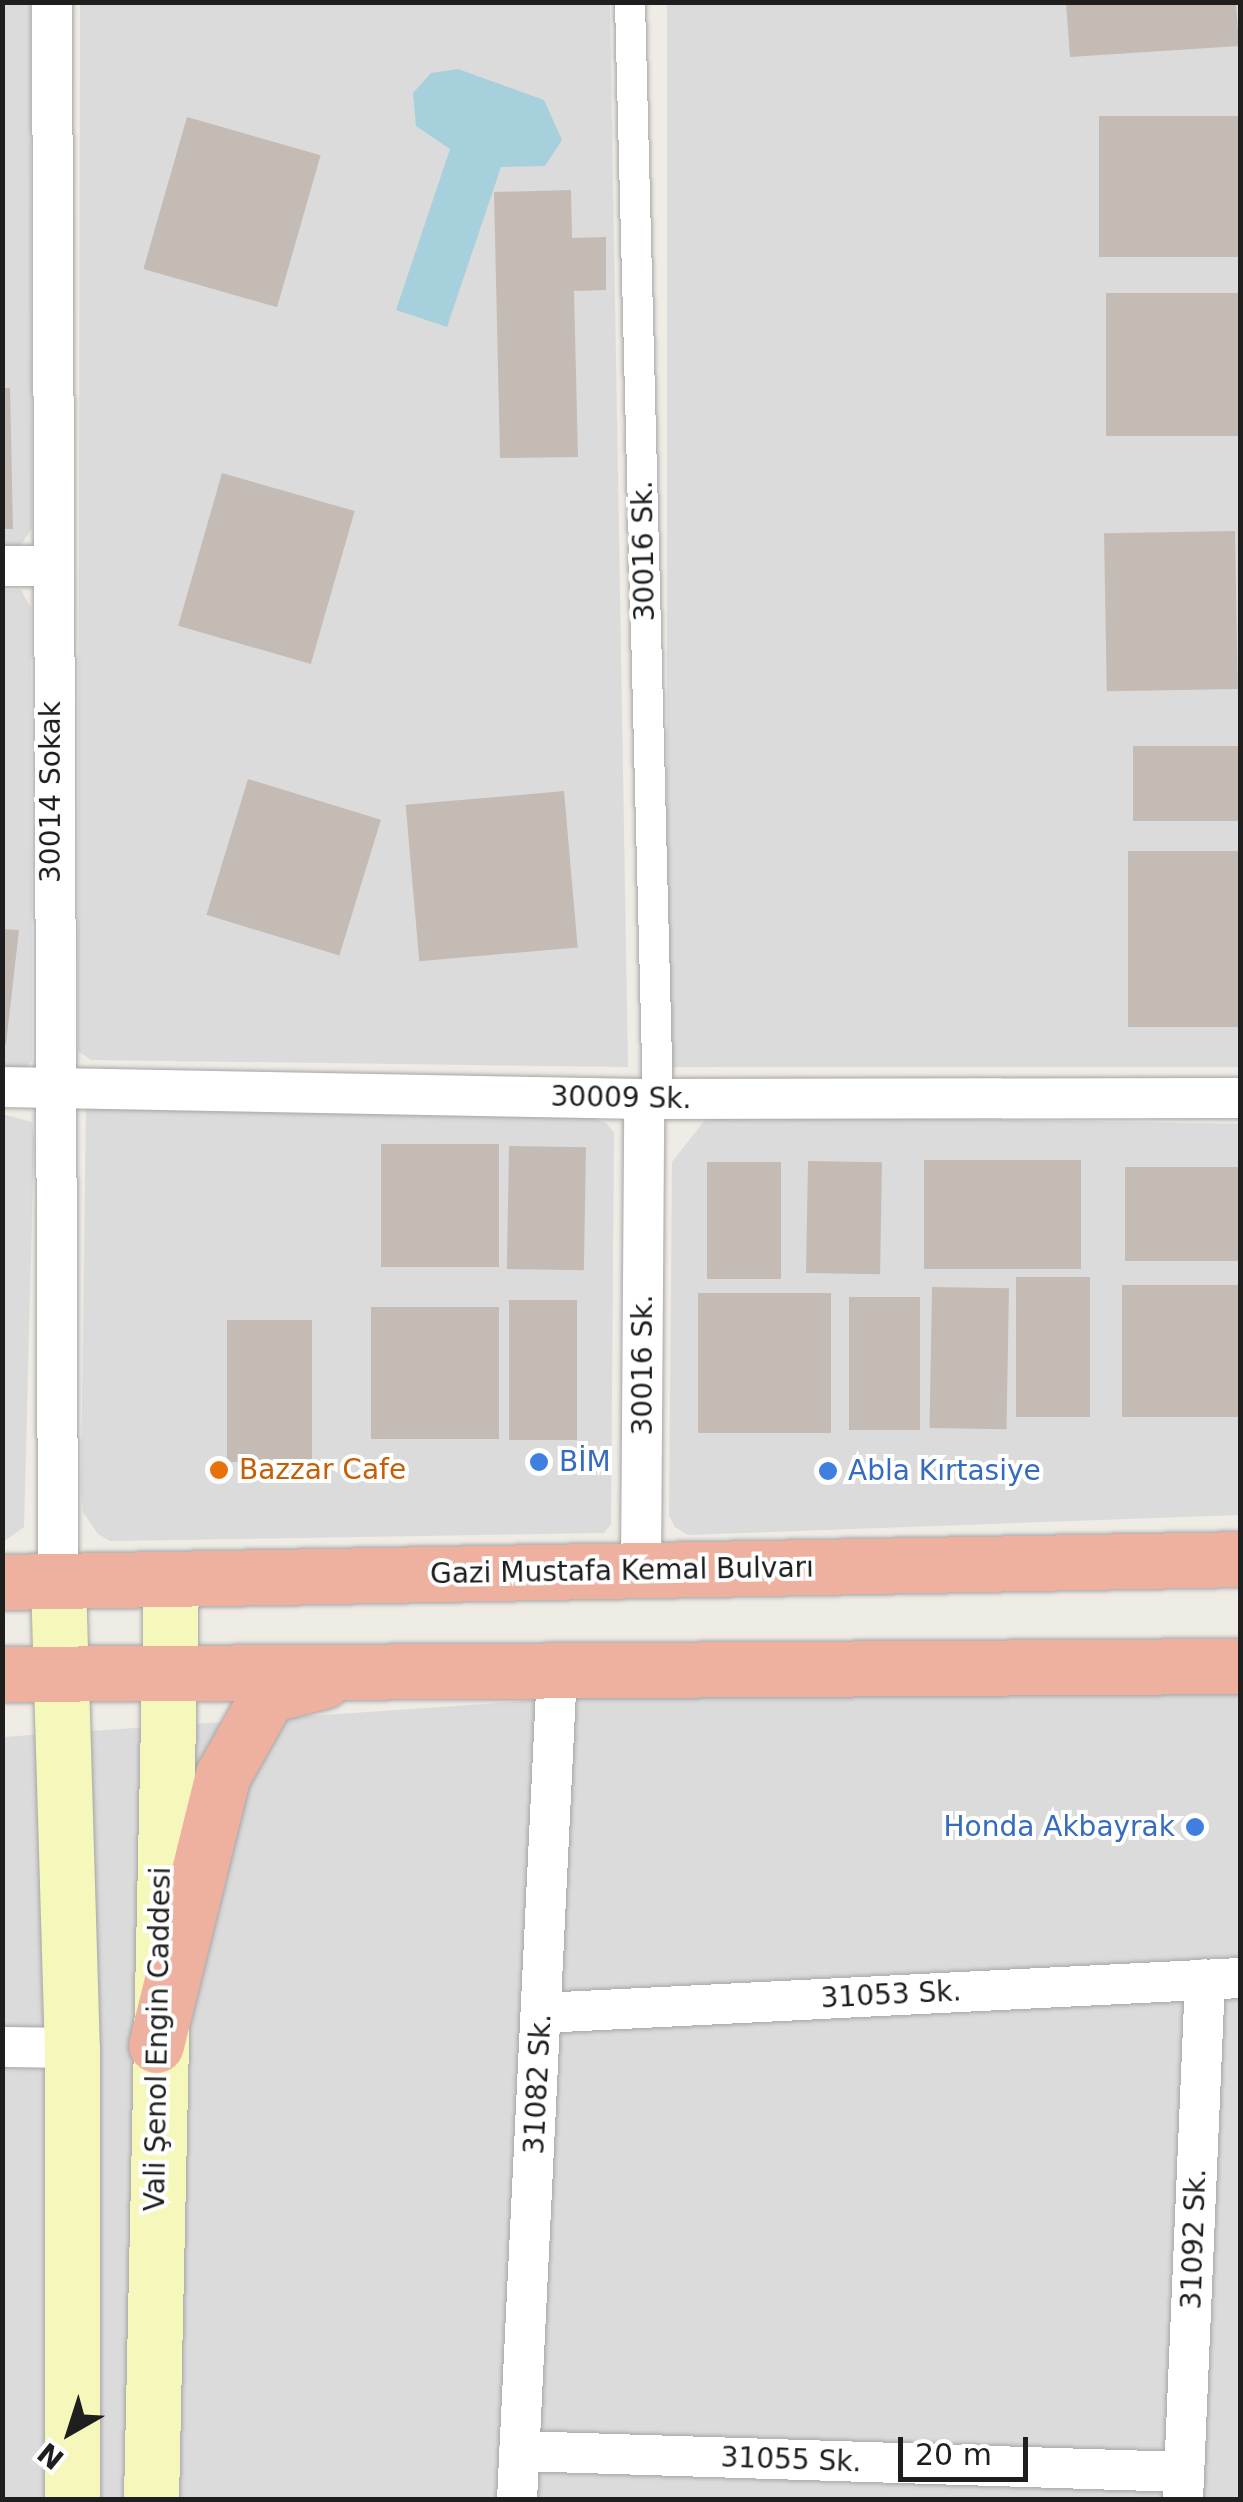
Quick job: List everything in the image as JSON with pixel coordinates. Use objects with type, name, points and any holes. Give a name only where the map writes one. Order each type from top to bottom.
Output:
[{"type":"highway","name":"Gazi Mustafa Kemal Bulvarı","points":[[2,1582],[1240,1559]]},
{"type":"highway","points":[[156,2045],[224,1775],[241,1738],[268,1694],[383,1666]]},
{"type":"highway","points":[[2,1674],[383,1666],[1240,1666]]},
{"type":"main road","name":"Vali Şenol Engin Caddesi","points":[[151,2500],[156,2045],[171,1580]]},
{"type":"main road","points":[[58,1581],[72,2048],[72,2500]]},
{"type":"street","name":"30014 Sokak","points":[[52,2],[50,566],[58,1581]]},
{"type":"street","name":"30016 Sk.","points":[[630,2],[651,1099],[641,1570]]},
{"type":"street","points":[[2,566],[50,566]]},
{"type":"street","name":"30009 Sk.","points":[[2,1087],[651,1099],[1240,1098]]},
{"type":"street","name":"31082 Sk.","points":[[517,2500],[557,1668]]},
{"type":"street","name":"31053 Sk.","points":[[542,2013],[1223,1978]]},
{"type":"street","name":"31092 Sk.","points":[[1183,2486],[1223,1978]]},
{"type":"street","points":[[2,2046],[72,2048]]},
{"type":"street","name":"31055 Sk.","points":[[519,2451],[1183,2486]]},
{"type":"shaded area","points":[[3,3],[30,3],[32,528],[19,548],[3,548]]},
{"type":"shaded area","points":[[80,3],[610,3],[628,1067],[91,1060],[78,1051]]},
{"type":"shaded area","points":[[667,3],[1240,3],[1240,1067],[667,1067]]},
{"type":"shaded area","points":[[2,590],[21,590],[31,608],[32,1060],[26,1068],[2,1069]]},
{"type":"shaded area","points":[[86,1107],[590,1116],[606,1123],[614,1133],[611,1524],[604,1533],[110,1541],[98,1534],[83,1512],[81,1489]]},
{"type":"shaded area","points":[[2,1114],[32,1122],[34,1139],[24,1527],[3,1542]]},
{"type":"shaded area","points":[[709,1115],[1240,1124],[1240,1515],[688,1535],[675,1527],[669,1516],[672,1162]]},
{"type":"shaded area","points":[[1240,1683],[1240,2499],[3,2500],[3,1737],[601,1696]]},
{"type":"water","points":[[458,69],[544,100],[562,140],[545,166],[501,167],[447,327],[396,310],[450,149],[416,126],[413,93],[431,73]]},
{"type":"building","points":[[1066,2],[1236,2],[1239,46],[1070,57]]},
{"type":"building","points":[[1099,116],[1240,116],[1240,257],[1099,257]]},
{"type":"building","points":[[187,117],[321,155],[277,307],[143,269]]},
{"type":"building","points":[[571,190],[572,238],[606,237],[606,290],[574,291],[578,457],[500,458],[494,192]]},
{"type":"building","points":[[1106,293],[1240,293],[1240,436],[1106,436]]},
{"type":"building","points":[[2,388],[10,388],[13,529],[2,529]]},
{"type":"building","points":[[222,473],[355,511],[311,664],[178,626]]},
{"type":"building","points":[[1235,531],[1238,689],[1107,691],[1104,533]]},
{"type":"building","points":[[1133,746],[1240,746],[1240,821],[1133,821]]},
{"type":"building","points":[[248,779],[381,820],[339,955],[206,915]]},
{"type":"building","points":[[564,791],[578,947],[419,961],[406,805]]},
{"type":"building","points":[[1128,851],[1240,851],[1240,1027],[1128,1027]]},
{"type":"building","points":[[2,929],[19,930],[6,1044],[2,1044]]},
{"type":"building","points":[[381,1144],[499,1144],[499,1267],[381,1267]]},
{"type":"building","points":[[509,1146],[586,1147],[584,1270],[507,1269]]},
{"type":"building","points":[[924,1160],[1081,1160],[1081,1269],[924,1269]]},
{"type":"building","points":[[808,1161],[882,1162],[880,1274],[806,1273]]},
{"type":"building","points":[[707,1162],[781,1162],[781,1279],[707,1279]]},
{"type":"building","points":[[1125,1167],[1240,1167],[1240,1261],[1125,1261]]},
{"type":"building","points":[[1016,1277],[1090,1277],[1090,1417],[1016,1417]]},
{"type":"building","points":[[1122,1285],[1240,1285],[1240,1417],[1122,1417]]},
{"type":"building","points":[[932,1287],[1009,1288],[1007,1429],[930,1428]]},
{"type":"building","points":[[698,1293],[831,1293],[831,1433],[698,1433]]},
{"type":"building","points":[[849,1297],[920,1297],[920,1430],[849,1430]]},
{"type":"building","points":[[509,1300],[577,1300],[577,1440],[509,1440]]},
{"type":"building","points":[[371,1307],[499,1307],[499,1439],[371,1439]]},
{"type":"building","points":[[227,1320],[312,1320],[312,1462],[227,1462]]},
{"type":"place","name":"BİM","points":[[539,1462]]},
{"type":"place","name":"Bazzar Cafe","points":[[219,1470]]},
{"type":"place","name":"Abla Kırtasiye","points":[[828,1471]]},
{"type":"place","name":"Honda Akbayrak","points":[[1195,1827]]}]
